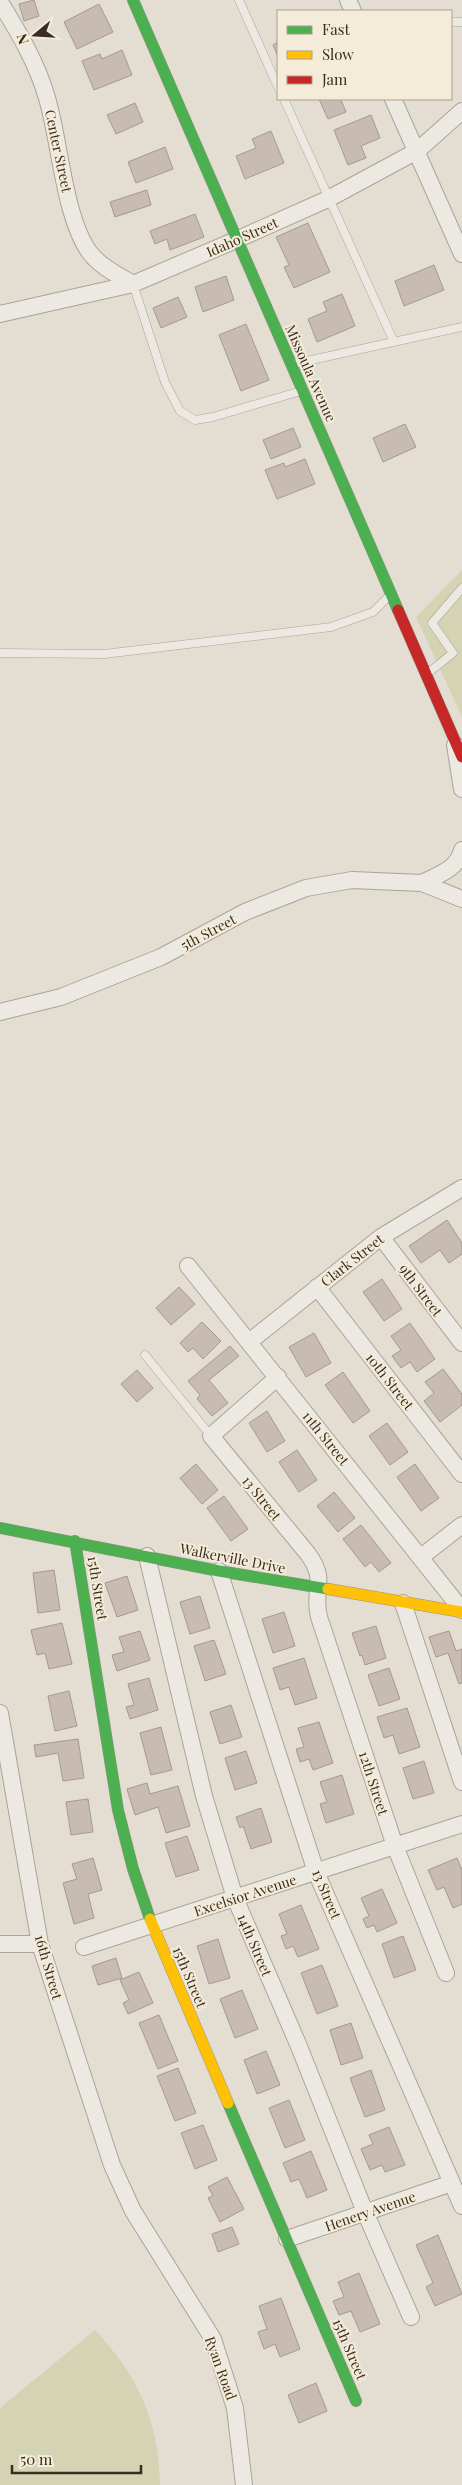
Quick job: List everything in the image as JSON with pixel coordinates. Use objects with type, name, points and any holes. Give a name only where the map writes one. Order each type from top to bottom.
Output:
[{"type":"street","name":"Missoula Avenue","points":[[133,0],[462,757]]},
{"type":"street","name":"Center Street","points":[[0,2],[27,46],[47,98],[67,191],[77,227],[89,252],[102,265],[133,284]]},
{"type":"street","points":[[393,100],[462,254]]},
{"type":"street","name":"Idaho Street","points":[[0,314],[133,284],[236,240],[328,199],[417,151],[462,111]]},
{"type":"street","points":[[454,741],[462,789]]},
{"type":"street","name":"5th Street","points":[[422,883],[446,872],[460,858],[462,850]]},
{"type":"street","name":"5th Street","points":[[0,1012],[61,997],[161,957],[245,912],[306,888],[352,880],[422,883],[462,899]]},
{"type":"street","name":"Clark Street","points":[[249,1342],[381,1237],[461,1191]]},
{"type":"street","name":"9th Street","points":[[381,1237],[462,1343]]},
{"type":"street","name":"11th Street","points":[[188,1266],[462,1611]]},
{"type":"street","name":"10th Street","points":[[318,1287],[462,1474]]},
{"type":"street","points":[[211,1436],[278,1377]]},
{"type":"street","name":"13 Street","points":[[211,1436],[316,1564],[320,1576],[319,1589]]},
{"type":"street","points":[[421,1558],[462,1525]]},
{"type":"street","name":"Walkerville Drive","points":[[0,1528],[319,1589],[462,1611]]},
{"type":"street","name":"15th Street","points":[[75,1541],[121,1825],[152,1926],[356,2401]]},
{"type":"street","name":"14th Street","points":[[147,1556],[204,1796],[235,1898],[298,2044],[365,2212],[411,2317]]},
{"type":"street","name":"13 Street","points":[[219,1571],[316,1872],[462,2206]]},
{"type":"street","name":"12th Street","points":[[319,1589],[317,1607],[319,1616],[396,1846],[446,1973]]},
{"type":"street","points":[[403,1603],[462,1782]]},
{"type":"street","name":"16th Street","points":[[0,1713],[40,1944],[112,2166],[134,2212]]},
{"type":"street","name":"Excelsior Avenue","points":[[84,1948],[462,1824]]},
{"type":"street","points":[[0,1944],[40,1944]]},
{"type":"street","name":"Henery Avenue","points":[[287,2239],[452,2183]]},
{"type":"street","name":"Ryan Road","points":[[134,2212],[213,2339],[236,2408],[244,2485]]},
{"type":"lane","points":[[239,0],[277,85]]},
{"type":"lane","points":[[284,100],[394,342]]},
{"type":"lane","points":[[133,284],[165,382],[180,411],[196,420],[213,417],[302,390]]},
{"type":"lane","points":[[291,364],[462,327]]},
{"type":"lane","points":[[427,674],[453,653],[432,623],[462,588]]},
{"type":"lane","points":[[0,653],[104,654],[331,627],[373,612],[392,593]]},
{"type":"lane","points":[[145,1355],[211,1436]]},
{"type":"green space","points":[[462,570],[462,717],[416,617]]},
{"type":"green space","points":[[95,2330],[123,2365],[143,2401],[155,2440],[159,2462],[160,2485],[0,2485],[0,2408]]},
{"type":"building","points":[[34,0],[39,16],[24,21],[19,4]]},
{"type":"building","points":[[99,4],[113,32],[77,49],[64,22]]},
{"type":"building","points":[[277,43],[277,55],[273,45]]},
{"type":"building","points":[[122,50],[132,75],[94,90],[82,61],[100,54],[102,59]]},
{"type":"building","points":[[319,100],[341,100],[346,112],[328,119]]},
{"type":"building","points":[[135,103],[143,122],[116,134],[107,115]]},
{"type":"building","points":[[371,115],[380,138],[361,146],[366,158],[348,165],[334,130]]},
{"type":"building","points":[[271,131],[284,163],[245,179],[236,156],[256,148],[252,139]]},
{"type":"building","points":[[165,147],[173,169],[136,183],[128,162]]},
{"type":"building","points":[[147,190],[151,205],[115,217],[110,202]]},
{"type":"building","points":[[195,214],[204,237],[170,250],[167,239],[155,244],[150,231]]},
{"type":"building","points":[[308,223],[330,272],[294,288],[284,267],[289,265],[276,237]]},
{"type":"building","points":[[434,265],[444,290],[404,306],[395,281]]},
{"type":"building","points":[[226,276],[234,300],[203,312],[195,287]]},
{"type":"building","points":[[342,294],[355,326],[317,342],[308,319],[327,311],[323,302]]},
{"type":"building","points":[[178,297],[187,317],[161,328],[153,308]]},
{"type":"building","points":[[246,324],[269,380],[241,391],[219,335]]},
{"type":"building","points":[[405,424],[416,447],[383,462],[373,438]]},
{"type":"building","points":[[293,428],[301,447],[271,459],[263,440]]},
{"type":"building","points":[[305,459],[315,484],[277,499],[265,470],[284,463],[285,467]]},
{"type":"building","points":[[447,1220],[462,1243],[462,1254],[449,1263],[440,1250],[421,1263],[409,1246]]},
{"type":"building","points":[[382,1279],[402,1309],[384,1321],[363,1292]]},
{"type":"building","points":[[179,1287],[195,1304],[171,1325],[156,1308]]},
{"type":"building","points":[[202,1322],[221,1341],[203,1359],[193,1348],[188,1352],[180,1343]]},
{"type":"building","points":[[410,1323],[435,1359],[417,1372],[410,1362],[401,1368],[392,1356],[401,1350],[391,1336]]},
{"type":"building","points":[[314,1333],[331,1363],[306,1377],[289,1347]]},
{"type":"building","points":[[230,1346],[239,1356],[209,1380],[228,1403],[212,1416],[197,1399],[200,1395],[188,1381]]},
{"type":"building","points":[[443,1369],[462,1394],[462,1405],[440,1422],[424,1401],[434,1393],[425,1382]]},
{"type":"building","points":[[137,1370],[153,1388],[137,1402],[121,1384]]},
{"type":"building","points":[[343,1372],[370,1411],[353,1423],[325,1385]]},
{"type":"building","points":[[267,1411],[285,1441],[267,1452],[249,1423]]},
{"type":"building","points":[[387,1423],[408,1452],[390,1465],[369,1436]]},
{"type":"building","points":[[297,1450],[317,1480],[299,1492],[279,1462]]},
{"type":"building","points":[[196,1464],[218,1490],[202,1504],[180,1478]]},
{"type":"building","points":[[415,1464],[439,1498],[421,1511],[397,1477]]},
{"type":"building","points":[[334,1492],[355,1518],[338,1532],[317,1506]]},
{"type":"building","points":[[224,1496],[248,1529],[231,1541],[207,1508]]},
{"type":"building","points":[[361,1525],[391,1563],[379,1572],[371,1562],[365,1567],[343,1539]]},
{"type":"building","points":[[54,1570],[60,1610],[38,1613],[33,1573]]},
{"type":"building","points":[[127,1576],[138,1610],[117,1617],[105,1583]]},
{"type":"building","points":[[200,1596],[210,1628],[190,1634],[180,1602]]},
{"type":"building","points":[[284,1612],[295,1646],[273,1653],[262,1619]]},
{"type":"building","points":[[62,1623],[72,1664],[49,1669],[45,1653],[37,1655],[31,1630]]},
{"type":"building","points":[[376,1626],[386,1658],[365,1665],[352,1633]]},
{"type":"building","points":[[140,1631],[150,1660],[117,1671],[112,1655],[124,1652],[119,1637]]},
{"type":"building","points":[[449,1631],[456,1651],[462,1649],[462,1683],[459,1684],[448,1653],[436,1657],[429,1637]]},
{"type":"building","points":[[214,1640],[226,1674],[205,1681],[194,1646]]},
{"type":"building","points":[[304,1658],[317,1698],[295,1705],[289,1687],[280,1690],[273,1668]]},
{"type":"building","points":[[389,1668],[400,1699],[379,1706],[368,1675]]},
{"type":"building","points":[[149,1678],[158,1710],[130,1719],[126,1707],[134,1705],[128,1684]]},
{"type":"building","points":[[69,1691],[77,1726],[55,1731],[48,1696]]},
{"type":"building","points":[[231,1705],[242,1737],[220,1744],[210,1712]]},
{"type":"building","points":[[407,1708],[420,1747],[399,1754],[393,1735],[384,1738],[377,1717]]},
{"type":"building","points":[[319,1722],[333,1763],[313,1770],[309,1759],[300,1762],[296,1749],[304,1747],[298,1728]]},
{"type":"building","points":[[161,1727],[172,1770],[151,1775],[140,1733]]},
{"type":"building","points":[[78,1739],[84,1778],[63,1781],[58,1753],[36,1757],[34,1745]]},
{"type":"building","points":[[246,1751],[257,1783],[235,1790],[225,1758]]},
{"type":"building","points":[[424,1761],[434,1793],[413,1799],[403,1768]]},
{"type":"building","points":[[342,1775],[354,1814],[326,1823],[320,1804],[327,1802],[320,1782]]},
{"type":"building","points":[[147,1783],[150,1794],[178,1786],[190,1826],[166,1833],[158,1807],[135,1815],[127,1789]]},
{"type":"building","points":[[88,1799],[93,1832],[71,1835],[66,1802]]},
{"type":"building","points":[[261,1808],[272,1842],[251,1849],[243,1826],[240,1828],[236,1817]]},
{"type":"building","points":[[187,1836],[199,1870],[176,1877],[165,1843]]},
{"type":"building","points":[[93,1858],[102,1890],[88,1894],[94,1918],[74,1924],[63,1883],[77,1879],[72,1864]]},
{"type":"building","points":[[457,1858],[462,1870],[462,1904],[453,1908],[444,1887],[437,1890],[428,1870]]},
{"type":"building","points":[[382,1889],[397,1923],[377,1932],[374,1925],[367,1928],[363,1919],[369,1916],[361,1898]]},
{"type":"building","points":[[301,1905],[319,1949],[298,1957],[293,1946],[286,1949],[281,1936],[287,1934],[279,1914]]},
{"type":"building","points":[[403,1936],[416,1970],[394,1978],[382,1944]]},
{"type":"building","points":[[218,1939],[230,1978],[209,1984],[197,1946]]},
{"type":"building","points":[[116,1958],[122,1978],[98,1985],[92,1966]]},
{"type":"building","points":[[322,1965],[338,2006],[317,2014],[301,1973]]},
{"type":"building","points":[[139,1972],[153,2003],[128,2014],[123,2003],[129,2000],[120,1980]]},
{"type":"building","points":[[242,1990],[258,2029],[235,2038],[220,1999]]},
{"type":"building","points":[[159,2015],[178,2061],[158,2069],[139,2023]]},
{"type":"building","points":[[351,2023],[363,2058],[341,2065],[330,2030]]},
{"type":"building","points":[[266,2051],[280,2085],[257,2094],[244,2060]]},
{"type":"building","points":[[178,2068],[196,2113],[175,2121],[157,2076]]},
{"type":"building","points":[[371,2070],[385,2110],[365,2117],[350,2078]]},
{"type":"building","points":[[289,2100],[305,2140],[285,2148],[269,2108]]},
{"type":"building","points":[[203,2125],[217,2160],[195,2169],[181,2133]]},
{"type":"building","points":[[389,2127],[405,2165],[385,2172],[382,2165],[370,2170],[361,2149],[373,2144],[369,2135]]},
{"type":"building","points":[[311,2151],[327,2190],[307,2198],[299,2179],[291,2182],[283,2163]]},
{"type":"building","points":[[227,2177],[244,2209],[220,2222],[208,2198],[213,2196],[208,2187]]},
{"type":"building","points":[[232,2227],[239,2244],[218,2252],[212,2234]]},
{"type":"building","points":[[438,2235],[462,2294],[435,2306],[426,2287],[433,2283],[416,2245]]},
{"type":"building","points":[[359,2273],[380,2324],[360,2332],[351,2311],[339,2315],[333,2301],[344,2297],[338,2282]]},
{"type":"building","points":[[281,2298],[300,2349],[280,2357],[275,2344],[264,2349],[258,2332],[267,2329],[259,2306]]},
{"type":"building","points":[[316,2383],[327,2411],[299,2423],[288,2395]]},
{"type":"traffic: fast","points":[[133,0],[398,610]]},
{"type":"traffic: fast","points":[[0,1528],[219,1571],[328,1589]]},
{"type":"traffic: fast","points":[[75,1541],[118,1810],[133,1869],[150,1919]]},
{"type":"traffic: fast","points":[[228,2103],[356,2401]]},
{"type":"traffic: slow","points":[[328,1589],[462,1612]]},
{"type":"traffic: slow","points":[[150,1919],[228,2103]]},
{"type":"traffic: jam","points":[[398,610],[462,757]]}]
